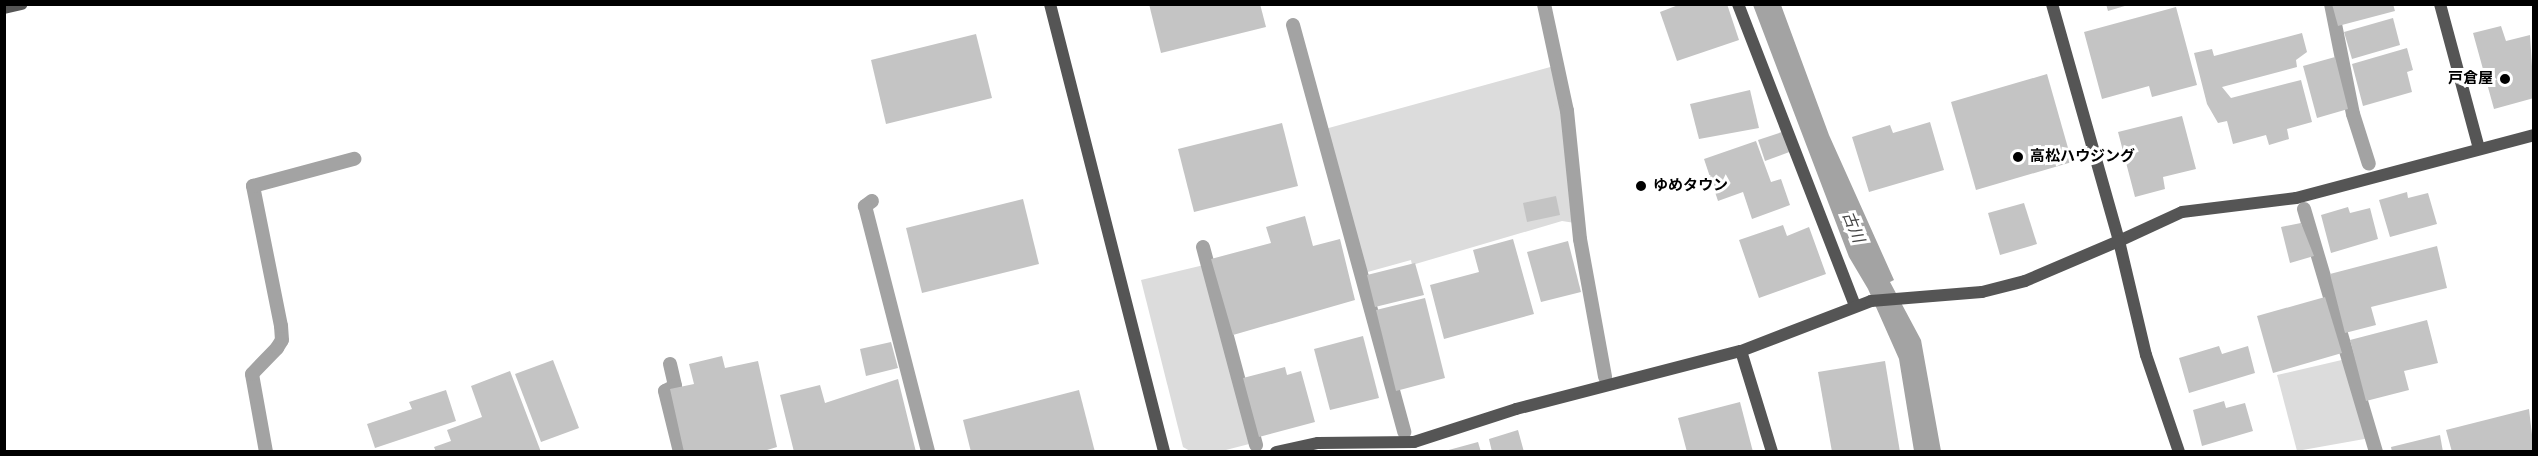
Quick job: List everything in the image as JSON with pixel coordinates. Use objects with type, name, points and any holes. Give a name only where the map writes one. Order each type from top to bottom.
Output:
[{"type":"street","points":[[4,8],[22,4]]},
{"type":"street","points":[[1050,4],[1164,452]]},
{"type":"street","points":[[1738,4],[1855,306]]},
{"type":"street","points":[[2052,4],[2119,241],[2146,355],[2178,452]]},
{"type":"street","points":[[2440,4],[2479,149]]},
{"type":"street","points":[[1276,452],[1318,443],[1414,442],[1516,409],[1741,351],[1855,306],[1905,298],[1982,292],[2025,282],[2182,212],[2296,198],[2534,135]]},
{"type":"street","points":[[1741,351],[1772,452]]},
{"type":"shaded area","points":[[1554,66],[1565,121],[1575,223],[1562,221],[1412,265],[1411,260],[1364,273],[1325,129]]},
{"type":"shaded area","points":[[1204,265],[1253,443],[1222,451],[1190,451],[1183,447],[1141,280]]},
{"type":"shaded area","points":[[2346,359],[2370,438],[2297,451],[2277,375]]},
{"type":"water","name":"古川","points":[[1753,5],[1781,5],[1829,135],[1894,280],[1890,282],[1921,340],[1941,451],[1914,451],[1899,359],[1868,289],[1849,257]]},
{"type":"building","points":[[1149,4],[1260,4],[1266,27],[1161,53]]},
{"type":"building","points":[[1681,4],[1727,4],[1739,40],[1677,61],[1660,12]]},
{"type":"building","points":[[2106,4],[2128,4],[2128,5],[2108,11]]},
{"type":"building","points":[[2332,4],[2393,4],[2395,11],[2338,26]]},
{"type":"building","points":[[2176,7],[2197,85],[2152,97],[2149,86],[2102,99],[2084,32]]},
{"type":"building","points":[[2393,18],[2400,45],[2352,59],[2344,32]]},
{"type":"building","points":[[2501,26],[2506,41],[2530,35],[2534,98],[2494,109],[2473,33]]},
{"type":"building","points":[[2302,33],[2307,52],[2296,60],[2297,67],[2222,87],[2231,98],[2301,80],[2312,122],[2287,129],[2289,139],[2269,145],[2266,135],[2233,144],[2227,121],[2218,123],[2207,104],[2194,53],[2212,49],[2214,56]]},
{"type":"building","points":[[976,34],[992,98],[886,124],[871,60]]},
{"type":"building","points":[[2407,48],[2413,70],[2407,72],[2412,92],[2363,106],[2352,64]]},
{"type":"building","points":[[2335,57],[2348,109],[2317,118],[2303,66]]},
{"type":"building","points":[[2047,74],[2072,162],[1976,190],[1951,102]]},
{"type":"building","points":[[1750,90],[1759,128],[1699,139],[1690,104]]},
{"type":"building","points":[[2182,116],[2196,169],[2163,177],[2165,189],[2135,197],[2118,132]]},
{"type":"building","points":[[1930,122],[1944,170],[1869,192],[1852,137],[1890,125],[1893,133]]},
{"type":"building","points":[[1282,123],[1298,186],[1194,212],[1178,149]]},
{"type":"building","points":[[1785,131],[1792,151],[1765,161],[1758,140]]},
{"type":"building","points":[[1756,141],[1771,182],[1781,179],[1790,205],[1752,219],[1743,192],[1718,201],[1704,159]]},
{"type":"building","points":[[2407,192],[2408,198],[2428,193],[2437,224],[2390,237],[2379,200]]},
{"type":"building","points":[[1556,196],[1560,215],[1527,222],[1523,203]]},
{"type":"building","points":[[1023,199],[1039,264],[922,293],[906,228]]},
{"type":"building","points":[[2024,203],[2037,244],[2000,255],[1988,213]]},
{"type":"building","points":[[2348,207],[2350,213],[2370,208],[2378,239],[2331,253],[2321,215]]},
{"type":"building","points":[[1305,216],[1313,246],[1340,239],[1355,300],[1233,335],[1211,259],[1271,243],[1266,227]]},
{"type":"building","points":[[2301,223],[2314,256],[2290,263],[2281,227]]},
{"type":"building","points":[[1783,225],[1787,236],[1809,227],[1826,274],[1759,298],[1739,240]]},
{"type":"building","points":[[1513,239],[1534,314],[1444,339],[1430,285],[1479,272],[1473,250]]},
{"type":"building","points":[[1568,241],[1581,292],[1541,302],[1527,252]]},
{"type":"building","points":[[2437,246],[2447,288],[2371,307],[2376,325],[2345,333],[2330,274]]},
{"type":"building","points":[[1415,263],[1424,295],[1375,307],[1367,275]]},
{"type":"building","points":[[2325,297],[2342,353],[2273,373],[2257,316]]},
{"type":"building","points":[[1425,298],[1445,378],[1396,391],[1376,310]]},
{"type":"building","points":[[2427,320],[2438,363],[2404,371],[2409,390],[2366,401],[2350,340]]},
{"type":"building","points":[[1363,336],[1379,398],[1330,410],[1314,349]]},
{"type":"building","points":[[891,342],[898,368],[866,376],[860,349]]},
{"type":"building","points":[[2219,346],[2222,354],[2248,346],[2255,373],[2189,393],[2179,358]]},
{"type":"building","points":[[722,356],[725,368],[758,361],[777,447],[760,452],[684,452],[670,389],[694,384],[689,364]]},
{"type":"building","points":[[553,360],[579,428],[541,442],[515,374]]},
{"type":"building","points":[[1885,361],[1900,452],[1832,452],[1818,372]]},
{"type":"building","points":[[1285,367],[1287,375],[1301,371],[1315,422],[1259,437],[1243,378]]},
{"type":"building","points":[[510,371],[541,452],[436,452],[434,447],[451,441],[447,430],[482,417],[471,386]]},
{"type":"building","points":[[898,379],[916,452],[794,452],[780,395],[820,385],[825,403]]},
{"type":"building","points":[[446,390],[456,421],[375,448],[367,424],[412,409],[409,402]]},
{"type":"building","points":[[1079,390],[1095,452],[971,452],[963,420]]},
{"type":"building","points":[[2224,401],[2226,408],[2245,403],[2253,431],[2202,446],[2193,410]]},
{"type":"building","points":[[1740,402],[1753,452],[1687,452],[1678,418]]},
{"type":"building","points":[[2529,409],[2534,452],[2452,452],[2446,430]]},
{"type":"building","points":[[1518,430],[1524,452],[1492,452],[1489,439]]},
{"type":"building","points":[[2440,435],[2443,452],[2392,452],[2391,447]]},
{"type":"building","points":[[1478,442],[1481,452],[1445,452],[1445,451]]},
{"type":"waterway","points":[[1544,4],[1567,111],[1580,239],[1605,377]]},
{"type":"waterway","points":[[2331,4],[2353,114],[2369,164]]},
{"type":"waterway","points":[[1293,25],[1404,432]]},
{"type":"waterway","points":[[266,452],[252,374],[282,340],[253,186],[354,159]]},
{"type":"waterway","points":[[872,201],[865,206],[928,452]]},
{"type":"waterway","points":[[2304,209],[2376,452]]},
{"type":"waterway","points":[[1203,247],[1256,445]]},
{"type":"waterway","points":[[670,364],[675,386],[665,391],[680,452]]},
{"type":"place","name":"戸倉屋","points":[[2505,79]]},
{"type":"place","name":"高松ハウジング","points":[[2018,157]]},
{"type":"place","name":"ゆめタウン","points":[[1641,186]]}]
